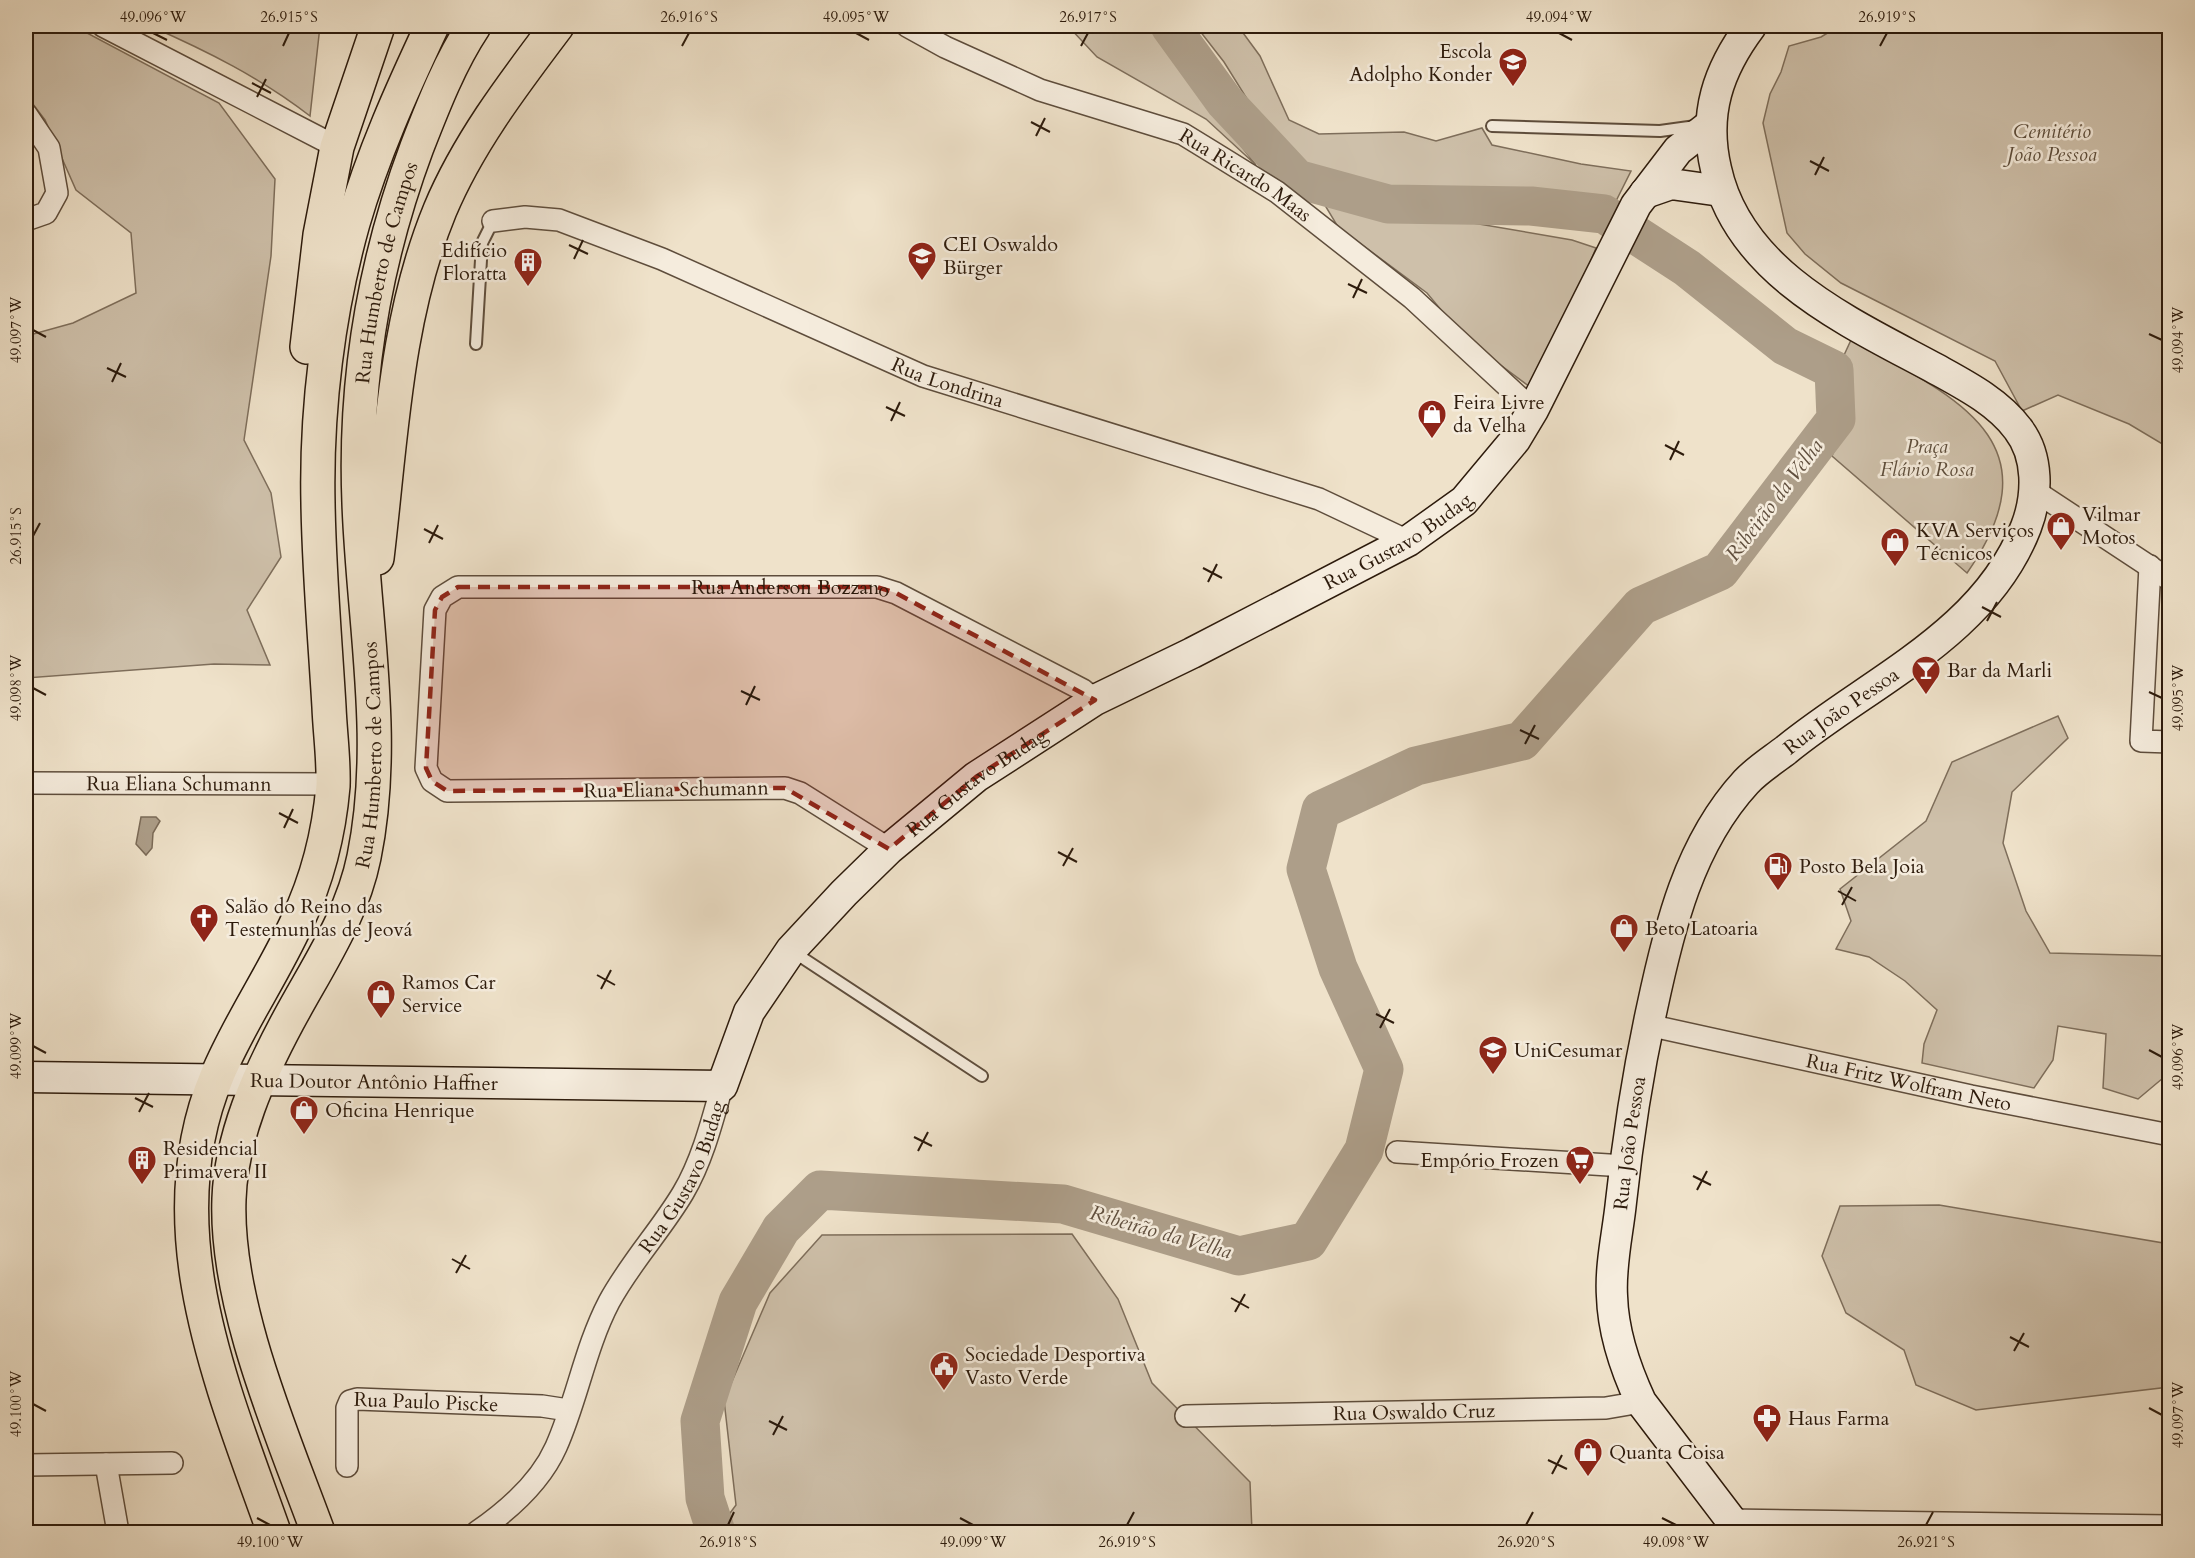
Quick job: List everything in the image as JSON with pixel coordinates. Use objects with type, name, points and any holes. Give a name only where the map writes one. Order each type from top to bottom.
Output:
[{"type":"main road","name":"Rua Humberto de Campos","points":[[274,1533],[214,1355],[198,1289],[190,1229],[193,1166],[216,1079],[298,922],[322,855],[333,784],[318,501],[321,422],[336,295],[353,223],[374,161],[400,92],[432,26]]},
{"type":"main road","points":[[369,631],[402,348],[424,255],[441,209],[470,149],[556,26]]},
{"type":"main road","points":[[318,501],[306,410],[308,335],[320,235],[337,147],[377,27]]},
{"type":"main road","name":"Rua Humberto de Campos","points":[[318,1533],[262,1378],[235,1279],[228,1236],[229,1194],[237,1140],[260,1079],[288,1021],[339,929],[364,859],[375,783],[369,631],[358,503],[359,402],[373,298],[407,175],[432,107],[471,30]]},
{"type":"street","points":[[103,26],[337,147]]},
{"type":"street","name":"Rua Ricardo Maas","points":[[907,26],[945,47],[1040,90],[1183,134],[1214,153],[1277,192],[1412,298],[1533,410]]},
{"type":"street","name":"Rua João Pessoa","points":[[1734,1526],[1641,1402],[1630,1379],[1618,1337],[1611,1294],[1624,1166],[1637,1074],[1668,932],[1686,879],[1714,826],[1747,782],[1811,729],[1925,651],[1965,618],[2013,558],[2028,523],[2035,491],[2033,461],[2021,431],[1999,407],[1842,318],[1791,283],[1754,244],[1720,184],[1703,143],[1723,73],[1751,26]]},
{"type":"street","points":[[26,114],[49,148],[57,194],[46,213],[26,220]]},
{"type":"street","points":[[1652,189],[1703,143]]},
{"type":"street","name":"Rua Gustavo Budag","points":[[477,1533],[520,1498],[540,1474],[556,1447],[593,1338],[609,1301],[683,1193],[695,1169],[749,1012],[791,951],[844,893],[889,849],[976,777],[1095,700],[1203,648],[1408,541],[1464,501],[1515,440],[1533,410],[1605,264],[1678,150],[1703,143]]},
{"type":"street","points":[[1652,189],[1720,184]]},
{"type":"street","name":"Rua Londrina","points":[[493,221],[525,217],[559,220],[662,258],[923,376],[1319,500],[1408,541]]},
{"type":"street","points":[[2035,491],[2169,580]]},
{"type":"street","points":[[2150,566],[2141,741],[2169,742]]},
{"type":"street","name":"Rua Anderson Bozzano","points":[[447,791],[432,781],[426,768],[426,756],[435,610],[442,597],[458,587],[877,587],[907,598],[1083,690],[1095,700]]},
{"type":"street","name":"Rua Eliana Schumann","points":[[26,783],[333,784]]},
{"type":"street","name":"Rua Eliana Schumann","points":[[447,791],[785,788],[800,793],[889,849]]},
{"type":"street","name":"Rua Fritz Wolfram Neto","points":[[1648,1024],[1971,1096],[2169,1136]]},
{"type":"street","name":"Rua Doutor Antônio Haffner","points":[[26,1077],[722,1086]]},
{"type":"street","points":[[1397,1152],[1624,1166]]},
{"type":"street","name":"Rua Paulo Piscke","points":[[347,1466],[347,1408],[350,1401],[357,1399],[542,1406],[568,1410]]},
{"type":"street","name":"Rua Oswaldo Cruz","points":[[1186,1416],[1606,1408],[1641,1402]]},
{"type":"street","points":[[26,1465],[172,1463]]},
{"type":"street","points":[[106,1464],[118,1533]]},
{"type":"street","points":[[1734,1526],[2169,1526]]},
{"type":"lane","points":[[1492,126],[1660,131],[1703,143]]},
{"type":"lane","points":[[476,344],[482,243],[493,221]]},
{"type":"lane","points":[[791,951],[982,1076]]},
{"type":"highlighted area","points":[[458,587],[877,587],[896,593],[1095,700],[976,777],[889,849],[785,788],[447,791],[432,781],[426,768],[435,610],[442,597]]},
{"type":"green space","points":[[26,26],[74,26],[219,103],[275,179],[271,256],[244,440],[271,493],[281,557],[247,610],[270,665],[214,664],[26,678],[26,336],[73,323],[136,293],[131,233],[76,190],[45,120],[26,95]]},
{"type":"green space","points":[[150,26],[320,26],[310,116],[272,89],[233,66]]},
{"type":"green space","points":[[1068,26],[1148,26],[1256,165],[1206,119],[1097,57]]},
{"type":"green space","points":[[1196,26],[1238,26],[1260,56],[1289,120],[1319,134],[1404,132],[1436,141],[1482,128],[1492,145],[1581,164],[1631,171],[1613,207],[1501,195],[1409,191],[1306,174],[1267,131],[1224,62]]},
{"type":"green space","name":"Cemitério João Pessoa","points":[[1839,26],[2169,26],[2169,448],[2129,424],[2058,395],[2022,411],[1995,361],[1841,283],[1805,254],[1787,233],[1763,123],[1770,94],[1781,72],[1789,46],[1821,37]]},
{"type":"green space","points":[[1320,197],[1417,222],[1473,223],[1572,240],[1596,248],[1565,323],[1530,387],[1457,329],[1427,293],[1338,227]]},
{"type":"green space","name":"Praça Flávio Rosa","points":[[1851,340],[1926,382],[1958,404],[1983,428],[1998,456],[2002,489],[1993,527],[1967,573],[1832,456],[1845,422],[1848,401],[1839,366]]},
{"type":"green space","points":[[2058,716],[2068,738],[2012,792],[2003,843],[2026,911],[2050,953],[2169,956],[2169,1073],[2138,1099],[2103,1088],[2106,1034],[2058,1026],[2053,1060],[2034,1088],[1922,1063],[1924,1044],[1937,1010],[1905,981],[1869,957],[1836,949],[1851,921],[1840,889],[1926,821],[1952,762]]},
{"type":"green space","points":[[1939,1205],[2169,1244],[2169,1387],[1976,1410],[1916,1385],[1904,1350],[1846,1313],[1822,1256],[1840,1206]]},
{"type":"green space","name":"Sociedade Desportiva Vasto Verde","points":[[1072,1234],[1118,1299],[1152,1383],[1250,1482],[1252,1532],[716,1532],[736,1505],[724,1400],[770,1293],[822,1235]]},
{"type":"shaded area","points":[[141,817],[156,817],[160,821],[153,833],[152,848],[146,855],[136,844]]},
{"type":"waterway","name":"Ribeirão da Velha","points":[[716,1532],[705,1498],[700,1421],[738,1302],[781,1229],[820,1190],[1063,1204],[1239,1256],[1308,1241],[1364,1150],[1384,1069],[1338,968],[1306,869],[1321,810],[1416,766],[1522,741],[1641,606],[1720,571],[1836,419],[1834,370],[1785,346],[1687,268],[1604,214],[1531,206],[1388,204],[1297,179],[1225,102],[1170,26]]},
{"type":"place","name":"Escola Adolpho Konder","points":[[1513,88]]},
{"type":"place","name":"CEI Oswaldo Bürger","points":[[922,282]]},
{"type":"place","name":"Edifício Floratta","points":[[528,288]]},
{"type":"place","name":"Feira Livre da Velha","points":[[1432,440]]},
{"type":"place","name":"Vilmar Motos","points":[[2061,552]]},
{"type":"place","name":"KVA Serviços Técnicos","points":[[1895,568]]},
{"type":"place","name":"Bar da Marli","points":[[1926,696]]},
{"type":"place","name":"Posto Bela Joia","points":[[1778,892]]},
{"type":"place","name":"Salão do Reino das Testemunhas de Jeová","points":[[204,944]]},
{"type":"place","name":"Beto Latoaria","points":[[1624,954]]},
{"type":"place","name":"Ramos Car Service","points":[[381,1020]]},
{"type":"place","name":"UniCesumar","points":[[1493,1076]]},
{"type":"place","name":"Oficina Henrique","points":[[304,1136]]},
{"type":"place","name":"Residencial Primavera II","points":[[142,1186]]},
{"type":"place","name":"Empório Frozen","points":[[1580,1186]]},
{"type":"place","name":"Sociedade Desportiva Vasto Verde","points":[[944,1392]]},
{"type":"place","name":"Haus Farma","points":[[1767,1444]]},
{"type":"place","name":"Quanta Coisa","points":[[1588,1478]]}]
